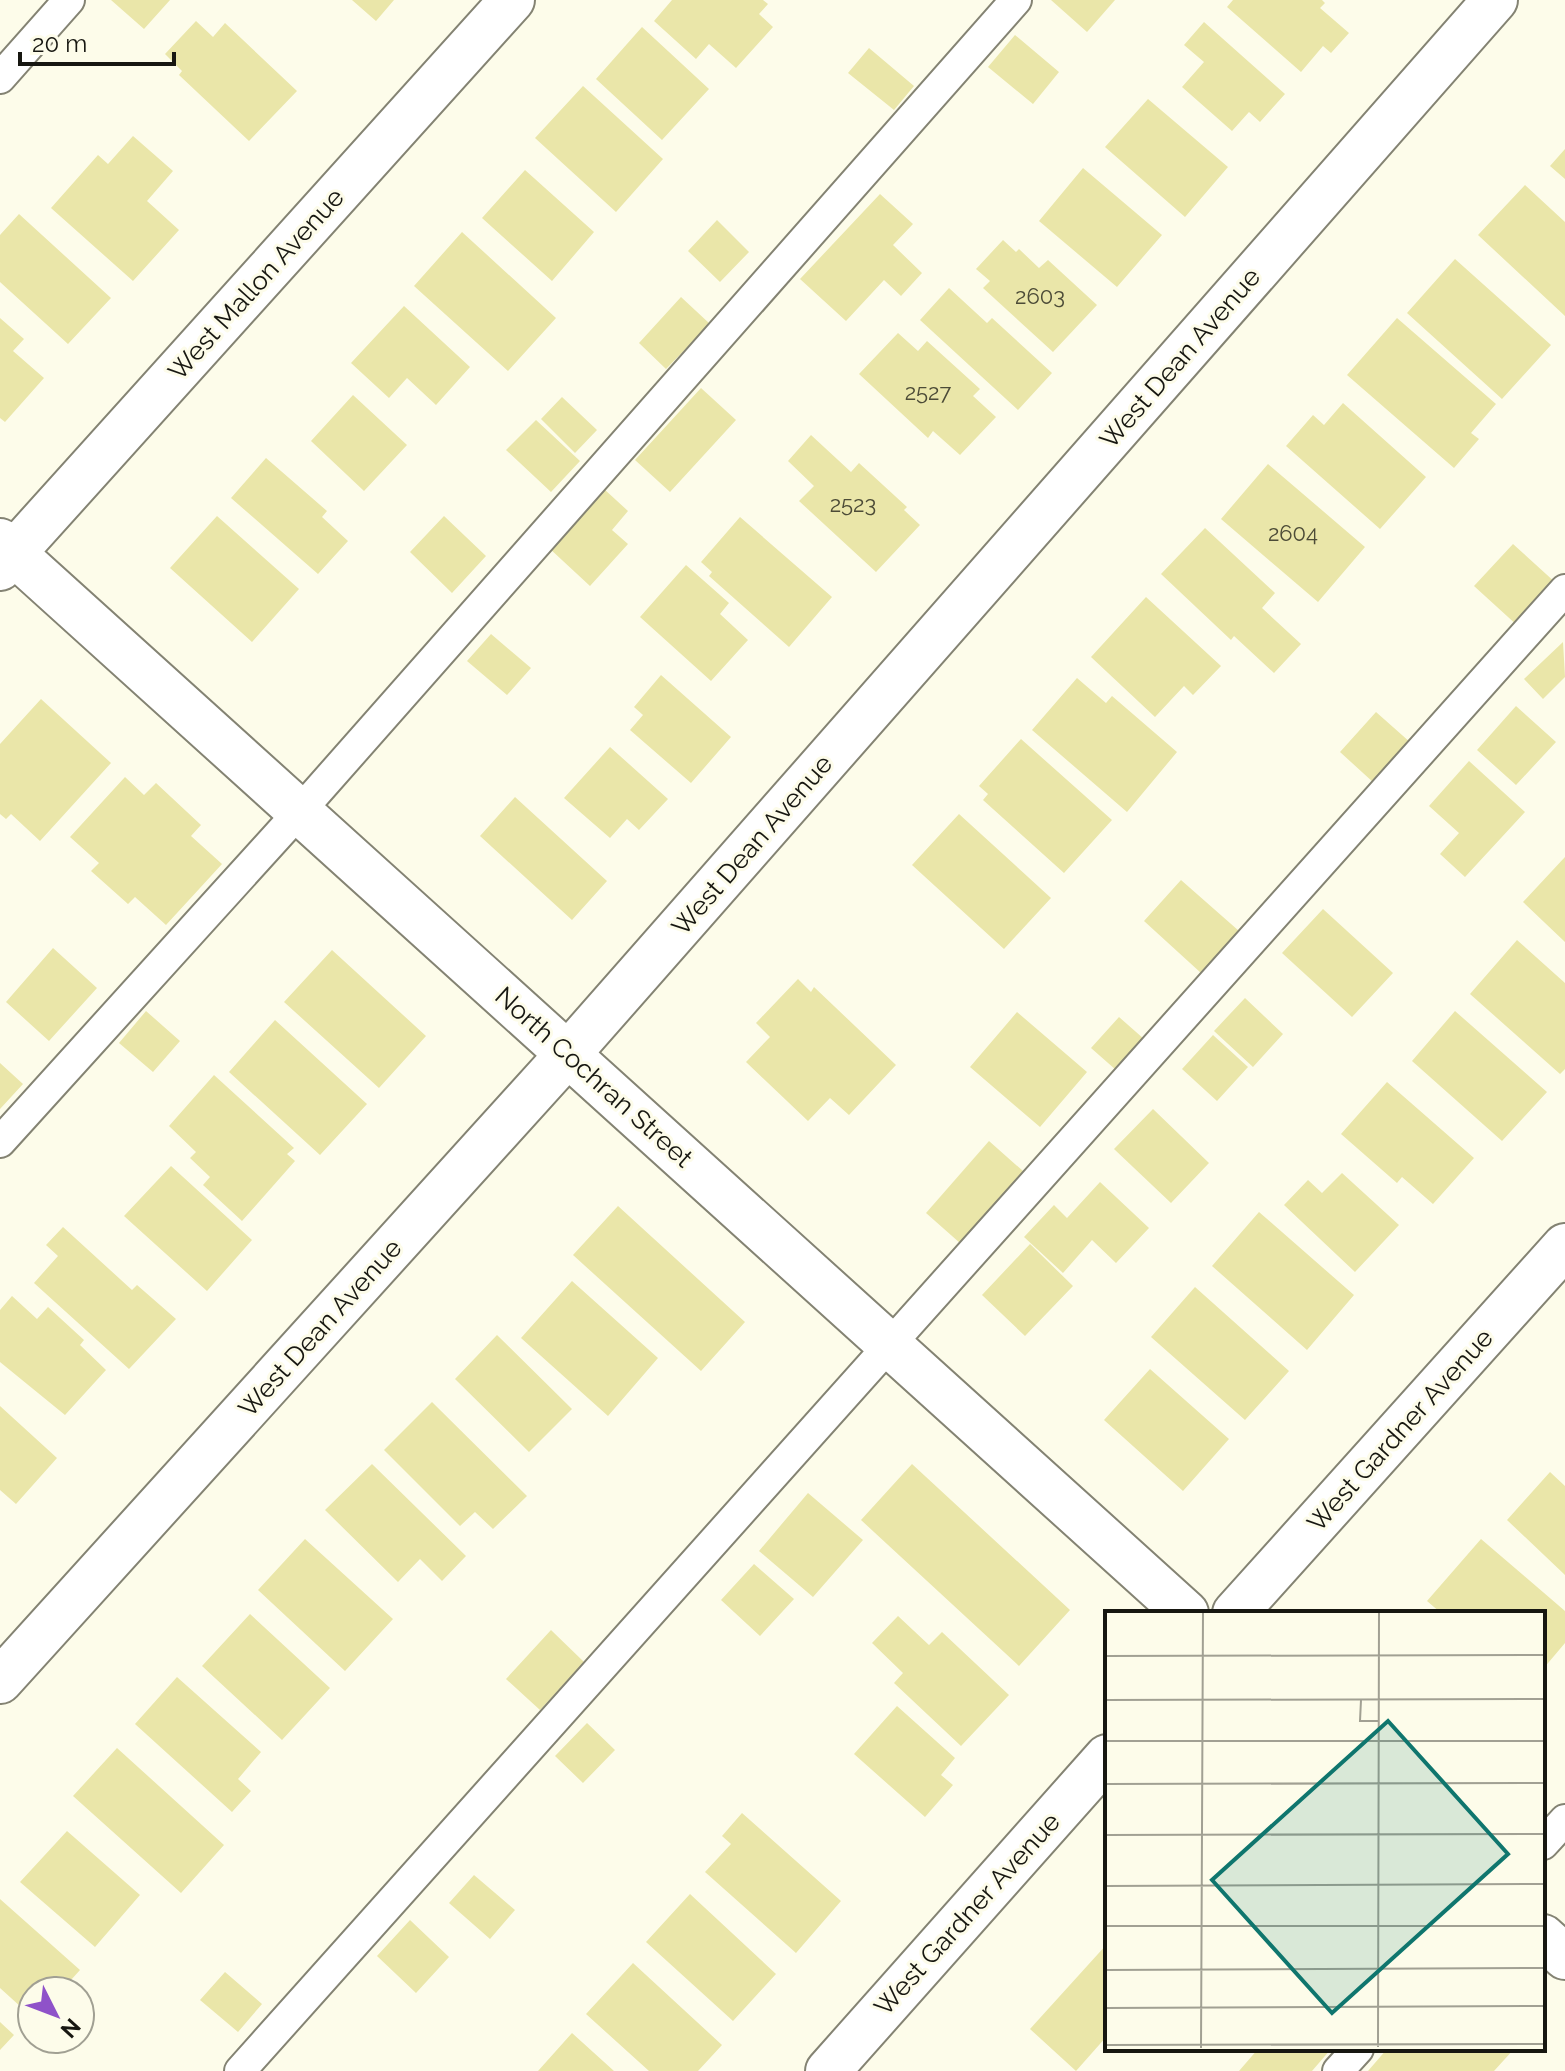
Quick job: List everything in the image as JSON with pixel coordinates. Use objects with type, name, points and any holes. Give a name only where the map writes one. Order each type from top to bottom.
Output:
[{"type":"street","name":"West Mallon Avenue","points":[[4,554],[512,0]]},
{"type":"street","name":"West Dean Avenue","points":[[0,1681],[568,1054],[1495,0]]},
{"type":"street","name":"North Cochran Street","points":[[4,554],[300,811],[1184,1611]]},
{"type":"street","name":"West Gardner Avenue","points":[[1237,1611],[1565,1246]]},
{"type":"street","name":"West Gardner Avenue","points":[[828,2071],[1105,1759]]},
{"type":"street","points":[[1545,1939],[1565,1957]]},
{"type":"lane","points":[[0,78],[69,0]]},
{"type":"lane","points":[[0,1142],[300,811],[1016,0]]},
{"type":"lane","points":[[240,2071],[1565,590]]},
{"type":"lane","points":[[1545,1842],[1565,1820]]},
{"type":"lane","points":[[1338,2071],[1356,2051]]},
{"type":"building","points":[[111,0],[170,0],[144,29]]},
{"type":"building","points":[[352,0],[394,0],[376,21]]},
{"type":"building","points":[[672,0],[763,0],[768,4],[759,14],[773,27],[736,68],[709,44],[696,59],[654,21]]},
{"type":"building","points":[[1051,0],[1115,0],[1087,32]]},
{"type":"building","points":[[1233,0],[1322,0],[1325,3],[1320,8],[1349,33],[1331,53],[1323,46],[1301,72],[1227,7]]},
{"type":"building","points":[[196,21],[213,37],[225,23],[297,91],[249,141],[179,75],[182,71],[165,54]]},
{"type":"building","points":[[1204,22],[1285,94],[1260,122],[1249,112],[1232,131],[1182,87],[1204,62],[1184,45]]},
{"type":"building","points":[[642,27],[709,89],[662,140],[596,79]]},
{"type":"building","points":[[1015,35],[1059,72],[1033,104],[988,67]]},
{"type":"building","points":[[869,48],[914,86],[894,110],[848,73]]},
{"type":"building","points":[[583,86],[663,159],[616,212],[535,138]]},
{"type":"building","points":[[1148,99],[1228,167],[1185,217],[1105,147]]},
{"type":"building","points":[[133,136],[173,171],[147,201],[179,230],[133,281],[51,208],[98,155],[108,164]]},
{"type":"building","points":[[1565,149],[1565,179],[1550,166]]},
{"type":"building","points":[[1083,168],[1162,235],[1117,287],[1039,221]]},
{"type":"building","points":[[525,170],[594,232],[552,281],[482,218]]},
{"type":"building","points":[[1525,185],[1565,222],[1565,316],[1478,235]]},
{"type":"building","points":[[880,194],[913,224],[893,245],[922,273],[901,296],[884,280],[846,321],[800,279]]},
{"type":"building","points":[[19,214],[111,298],[68,344],[0,282],[0,235]]},
{"type":"building","points":[[717,220],[749,252],[720,282],[688,251]]},
{"type":"building","points":[[462,232],[556,318],[508,371],[414,286]]},
{"type":"building","points":[[1003,240],[1016,252],[1019,249],[1039,268],[1048,260],[1097,305],[1053,352],[983,288],[990,281],[976,269]]},
{"type":"building","points":[[1455,259],[1551,345],[1502,399],[1407,313]]},
{"type":"building","points":[[949,288],[987,323],[992,318],[1052,373],[1018,410],[920,320]]},
{"type":"building","points":[[681,297],[710,324],[666,369],[639,343]]},
{"type":"building","points":[[404,306],[470,367],[436,405],[407,378],[389,398],[351,363]]},
{"type":"building","points":[[0,318],[24,339],[13,351],[44,378],[5,422],[0,418]]},
{"type":"building","points":[[1397,318],[1496,404],[1471,433],[1479,439],[1454,468],[1347,375]]},
{"type":"building","points":[[898,333],[918,351],[927,341],[980,389],[973,396],[996,417],[960,455],[933,431],[928,438],[859,374]]},
{"type":"building","points":[[701,388],[736,420],[670,492],[635,460]]},
{"type":"building","points":[[353,395],[407,445],[364,491],[311,441]]},
{"type":"building","points":[[562,397],[597,430],[575,453],[541,419]]},
{"type":"building","points":[[1343,403],[1426,477],[1380,529],[1286,446],[1313,415],[1324,425]]},
{"type":"building","points":[[536,420],[580,461],[551,492],[506,450]]},
{"type":"building","points":[[811,435],[851,472],[859,463],[907,507],[904,510],[920,525],[876,572],[799,501],[814,486],[788,461]]},
{"type":"building","points":[[266,458],[327,511],[322,517],[348,541],[318,574],[231,498]]},
{"type":"building","points":[[1268,464],[1365,547],[1318,602],[1221,519]]},
{"type":"building","points":[[604,489],[628,511],[612,530],[628,544],[590,586],[549,548]]},
{"type":"building","points":[[217,516],[299,589],[252,642],[170,568]]},
{"type":"building","points":[[444,516],[486,556],[452,593],[410,552]]},
{"type":"building","points":[[740,517],[832,597],[789,647],[709,576],[712,572],[701,562]]},
{"type":"building","points":[[1205,528],[1275,593],[1262,608],[1301,644],[1274,673],[1234,636],[1231,640],[1161,574]]},
{"type":"building","points":[[1513,544],[1557,584],[1519,627],[1474,586]]},
{"type":"building","points":[[686,565],[729,603],[720,614],[748,640],[711,681],[640,617]]},
{"type":"building","points":[[1146,597],[1221,666],[1193,695],[1184,686],[1155,717],[1091,657]]},
{"type":"building","points":[[491,634],[531,668],[507,695],[467,661]]},
{"type":"building","points":[[1563,642],[1565,677],[1543,699],[1524,679]]},
{"type":"building","points":[[661,675],[731,737],[691,783],[630,730],[643,715],[634,707]]},
{"type":"building","points":[[1077,678],[1106,703],[1112,696],[1177,752],[1127,812],[1032,730]]},
{"type":"building","points":[[41,699],[111,763],[40,841],[11,814],[6,819],[0,814],[0,744]]},
{"type":"building","points":[[1516,706],[1556,742],[1516,785],[1477,750]]},
{"type":"building","points":[[1376,712],[1411,743],[1374,783],[1340,752]]},
{"type":"building","points":[[1021,739],[1112,820],[1064,873],[983,800],[988,794],[979,786]]},
{"type":"building","points":[[610,747],[668,799],[639,830],[627,819],[610,838],[564,798]]},
{"type":"building","points":[[1469,761],[1525,812],[1465,877],[1440,854],[1459,833],[1429,806]]},
{"type":"building","points":[[125,777],[144,795],[156,783],[201,825],[191,836],[222,864],[166,925],[135,897],[128,904],[91,871],[99,863],[70,837]]},
{"type":"building","points":[[515,797],[607,881],[572,920],[480,836]]},
{"type":"building","points":[[959,814],[1051,898],[1004,949],[912,865]]},
{"type":"building","points":[[1565,857],[1565,942],[1523,902]]},
{"type":"building","points":[[1181,880],[1239,931],[1201,973],[1144,921]]},
{"type":"building","points":[[1323,909],[1393,973],[1352,1017],[1282,953]]},
{"type":"building","points":[[1517,940],[1565,983],[1565,1069],[1560,1074],[1470,994]]},
{"type":"building","points":[[53,948],[97,988],[49,1041],[6,1002]]},
{"type":"building","points":[[332,950],[426,1036],[379,1088],[284,1002]]},
{"type":"building","points":[[798,979],[811,992],[814,987],[896,1065],[849,1115],[830,1098],[808,1121],[746,1062],[770,1037],[756,1023]]},
{"type":"building","points":[[1245,998],[1283,1034],[1253,1067],[1214,1031]]},
{"type":"building","points":[[146,1011],[180,1041],[153,1072],[119,1043]]},
{"type":"building","points":[[1455,1011],[1547,1092],[1502,1141],[1412,1061]]},
{"type":"building","points":[[1017,1012],[1087,1072],[1040,1127],[970,1067]]},
{"type":"building","points":[[1119,1017],[1144,1039],[1116,1070],[1091,1048]]},
{"type":"building","points":[[275,1020],[367,1104],[320,1155],[229,1072]]},
{"type":"building","points":[[1213,1035],[1248,1067],[1217,1101],[1182,1069]]},
{"type":"building","points":[[0,1063],[23,1084],[0,1109]]},
{"type":"building","points":[[214,1075],[294,1148],[287,1154],[295,1161],[242,1221],[203,1185],[210,1177],[190,1158],[196,1152],[169,1126]]},
{"type":"building","points":[[1387,1082],[1474,1158],[1433,1204],[1402,1177],[1397,1183],[1341,1134]]},
{"type":"building","points":[[1153,1109],[1209,1163],[1171,1203],[1114,1149]]},
{"type":"building","points":[[989,1141],[1032,1179],[969,1251],[926,1213]]},
{"type":"building","points":[[171,1166],[252,1240],[207,1291],[124,1216]]},
{"type":"building","points":[[1342,1173],[1399,1225],[1355,1272],[1284,1205],[1308,1180],[1322,1193]]},
{"type":"building","points":[[1100,1182],[1149,1228],[1116,1263],[1092,1240],[1063,1273],[1024,1237],[1054,1205],[1067,1218]]},
{"type":"building","points":[[618,1206],[745,1322],[701,1371],[573,1255]]},
{"type":"building","points":[[1259,1212],[1354,1295],[1307,1350],[1212,1266]]},
{"type":"building","points":[[63,1227],[132,1290],[137,1285],[176,1319],[129,1369],[34,1283],[58,1256],[46,1245]]},
{"type":"building","points":[[1030,1244],[1073,1286],[1025,1336],[982,1295]]},
{"type":"building","points":[[572,1281],[658,1358],[608,1416],[521,1338]]},
{"type":"building","points":[[1195,1287],[1289,1371],[1245,1420],[1151,1337]]},
{"type":"building","points":[[12,1296],[37,1319],[48,1307],[84,1340],[80,1345],[106,1370],[65,1415],[0,1362],[0,1310]]},
{"type":"building","points":[[497,1335],[572,1409],[529,1452],[455,1379]]},
{"type":"building","points":[[1150,1369],[1229,1439],[1183,1491],[1104,1420]]},
{"type":"building","points":[[432,1402],[527,1496],[493,1529],[475,1512],[460,1526],[384,1450]]},
{"type":"building","points":[[0,1406],[57,1458],[16,1504],[0,1490]]},
{"type":"building","points":[[372,1464],[466,1556],[442,1581],[420,1559],[398,1582],[325,1510]]},
{"type":"building","points":[[912,1464],[1070,1610],[1019,1666],[861,1520]]},
{"type":"building","points":[[1550,1472],[1565,1486],[1565,1575],[1507,1520]]},
{"type":"building","points":[[808,1493],[863,1540],[813,1597],[759,1551]]},
{"type":"building","points":[[305,1539],[393,1619],[345,1671],[258,1590]]},
{"type":"building","points":[[1481,1539],[1565,1611],[1565,1643],[1545,1667],[1545,1611],[1439,1611],[1427,1601]]},
{"type":"building","points":[[754,1564],[794,1599],[760,1636],[721,1600]]},
{"type":"building","points":[[250,1614],[330,1688],[282,1740],[202,1666]]},
{"type":"building","points":[[898,1616],[929,1645],[942,1632],[1009,1695],[961,1746],[894,1683],[903,1673],[872,1643]]},
{"type":"building","points":[[551,1630],[584,1662],[540,1710],[506,1679]]},
{"type":"building","points":[[177,1677],[261,1752],[238,1779],[251,1791],[232,1812],[135,1724]]},
{"type":"building","points":[[897,1706],[955,1758],[941,1775],[953,1785],[925,1817],[854,1754]]},
{"type":"building","points":[[587,1723],[615,1750],[583,1783],[555,1756]]},
{"type":"building","points":[[117,1748],[224,1845],[181,1893],[73,1796]]},
{"type":"building","points":[[742,1813],[841,1901],[796,1953],[705,1872],[731,1844],[722,1836]]},
{"type":"building","points":[[67,1831],[140,1895],[95,1947],[20,1882]]},
{"type":"building","points":[[474,1875],[515,1910],[490,1939],[449,1903]]},
{"type":"building","points":[[690,1894],[776,1974],[733,2021],[646,1942]]},
{"type":"building","points":[[0,1899],[80,1970],[75,1975],[16,1975],[16,2002],[0,1988]]},
{"type":"building","points":[[410,1920],[449,1957],[416,1993],[377,1956]]},
{"type":"building","points":[[1105,1946],[1105,2038],[1076,2071],[1030,2029]]},
{"type":"building","points":[[633,1963],[722,2045],[698,2071],[649,2071],[586,2014]]},
{"type":"building","points":[[225,1972],[262,2004],[238,2032],[200,2000]]},
{"type":"building","points":[[0,2022],[14,2035],[0,2050]]},
{"type":"building","points":[[572,2033],[614,2071],[538,2071]]},
{"type":"building","points":[[1256,2051],[1329,2051],[1312,2071],[1239,2071]]},
{"type":"building","points":[[1385,2051],[1512,2051],[1494,2071],[1368,2071]]}]
